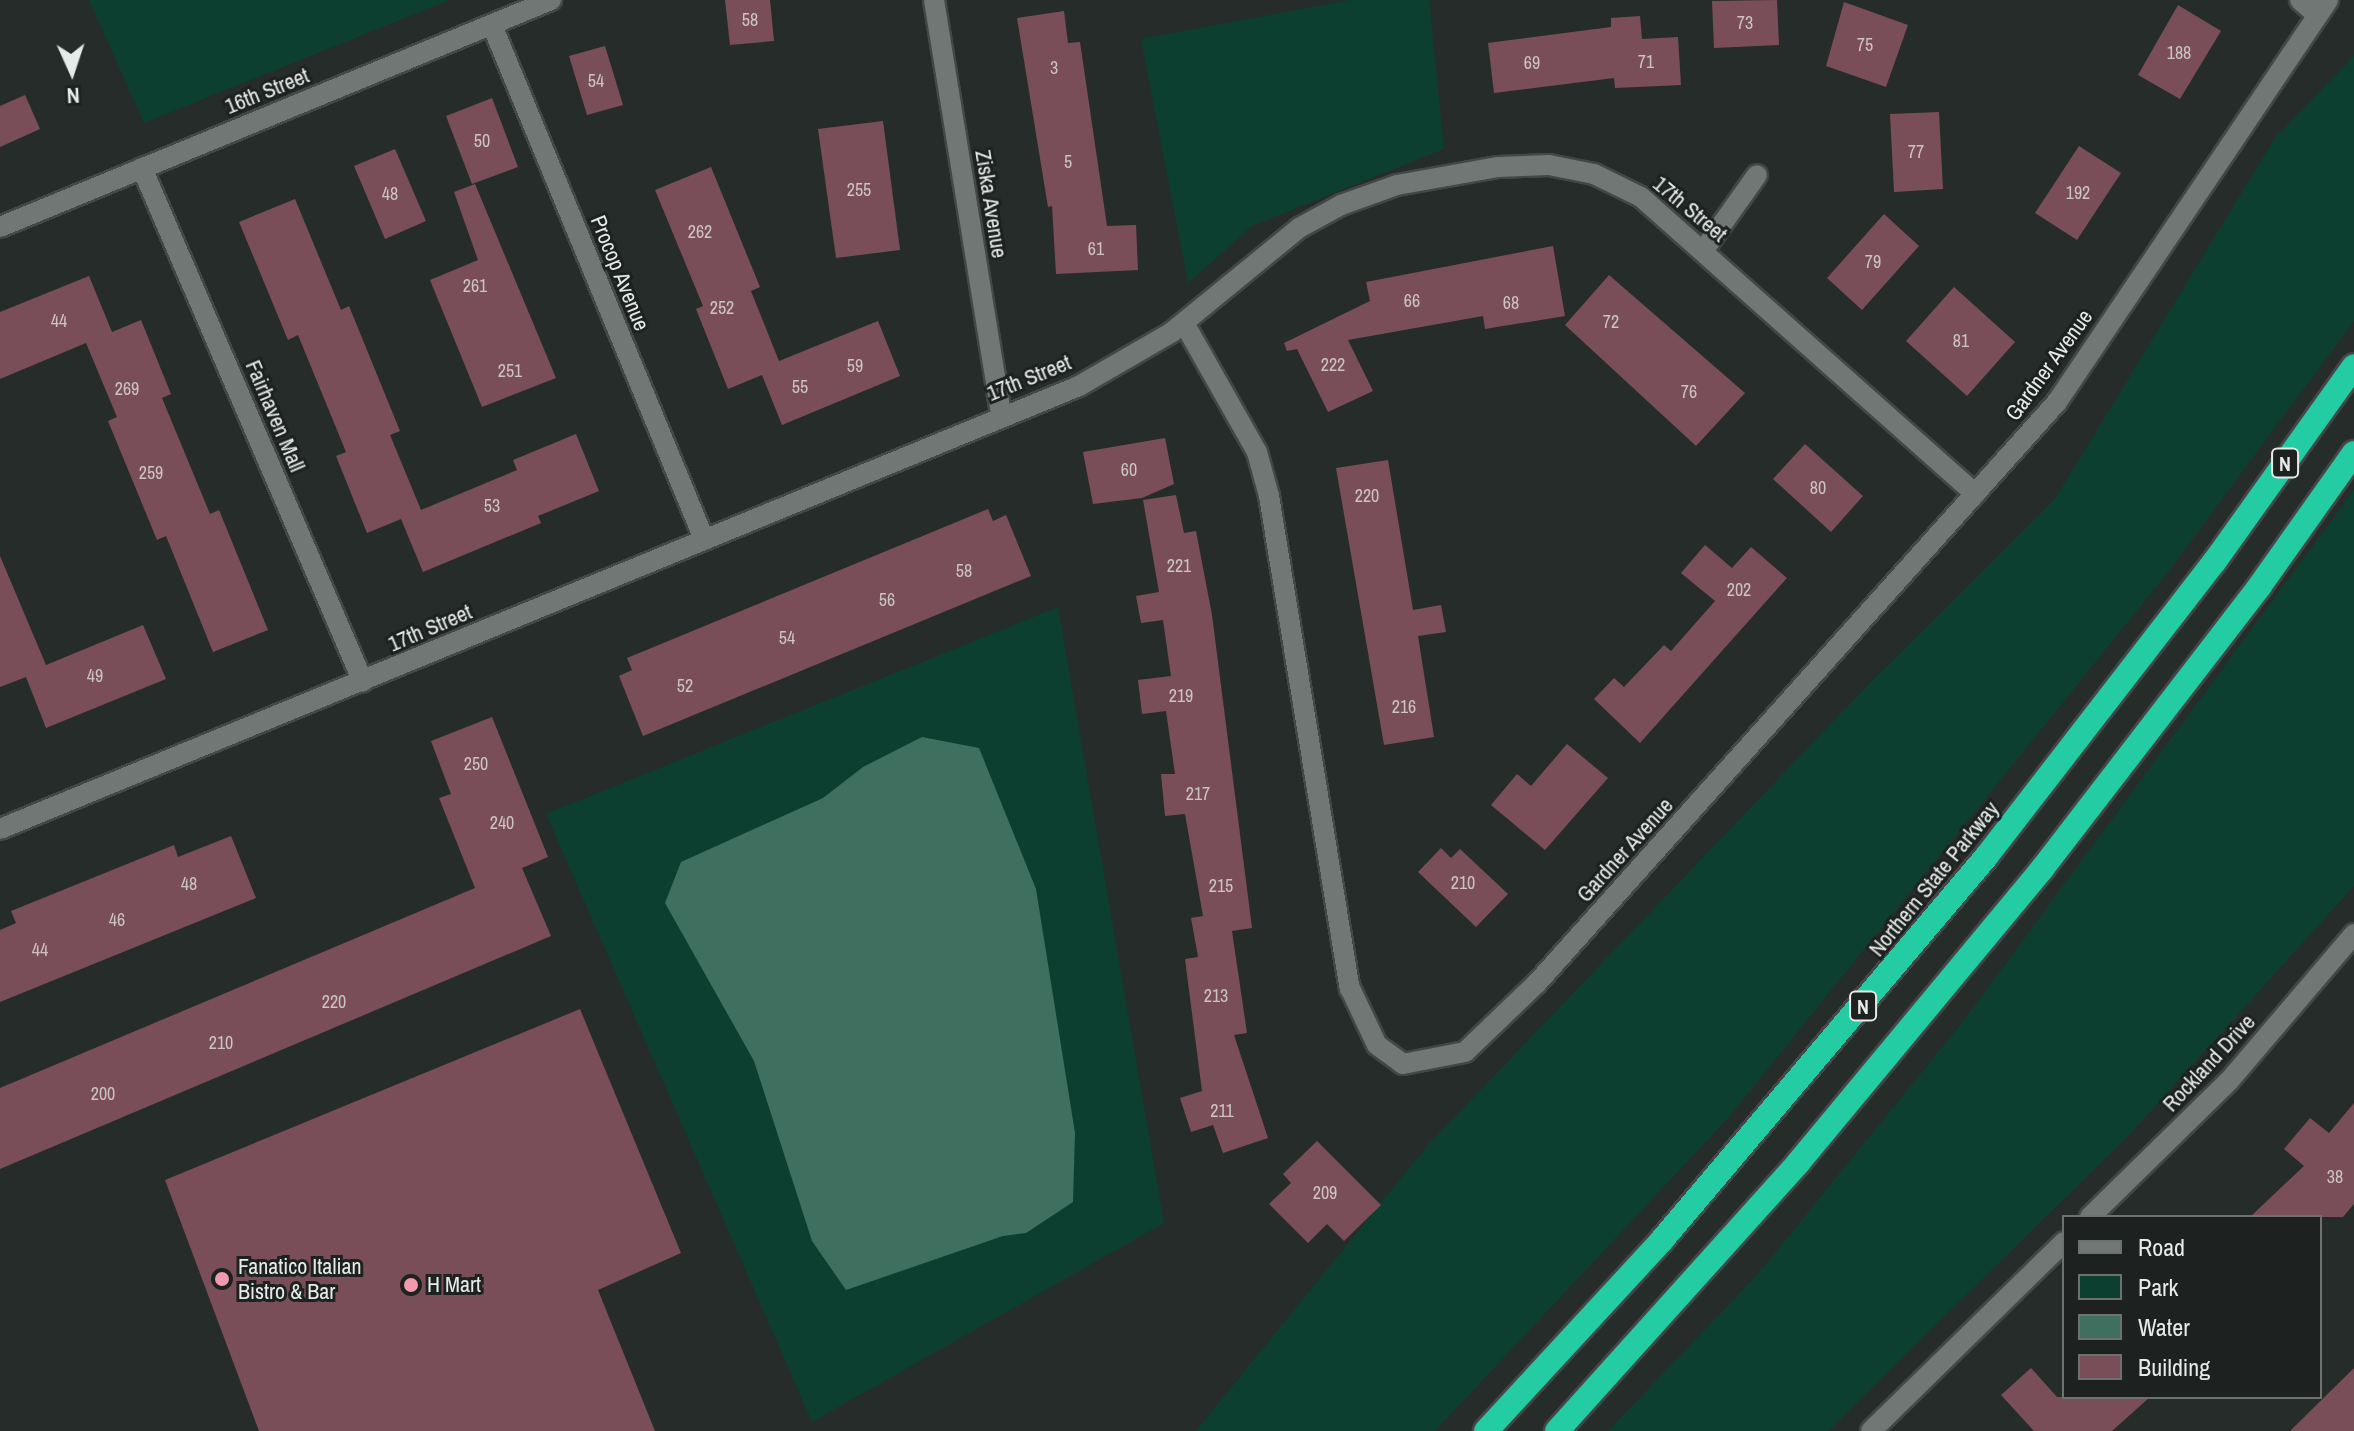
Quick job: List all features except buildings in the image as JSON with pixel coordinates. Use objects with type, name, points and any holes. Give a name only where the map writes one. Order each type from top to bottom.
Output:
[{"type":"highway","name":"Northern State Parkway","points":[[1486,1431],[1733,1159],[1986,857],[2215,561],[2354,366]]},
{"type":"highway","name":"N","points":[[1557,1431],[1798,1163],[2033,881],[2259,587],[2354,453]]},
{"type":"street","name":"16th Street","points":[[0,227],[551,0]]},
{"type":"street","name":"Ziska Avenue","points":[[934,0],[1001,415]]},
{"type":"street","points":[[2300,0],[2323,7]]},
{"type":"street","name":"Gardner Avenue","points":[[1184,323],[1257,452],[1350,988],[1377,1045],[1403,1064],[1465,1052],[1537,983],[2057,402],[2323,7]]},
{"type":"street","name":"Procop Avenue","points":[[492,25],[704,539]]},
{"type":"street","name":"17th Street","points":[[0,829],[363,682],[1001,415],[1079,386],[1184,323],[1299,228],[1341,205],[1397,185],[1498,167],[1549,165],[1594,174],[1641,197],[1975,494]]},
{"type":"street","name":"Fairhaven Mall","points":[[142,168],[363,682]]},
{"type":"street","points":[[1703,251],[1757,175]]},
{"type":"street","name":"Rockland Drive","points":[[2092,1215],[2229,1081],[2354,934]]},
{"type":"street","points":[[1871,1431],[2062,1244]]},
{"type":"green space","points":[[89,0],[449,0],[144,123]]},
{"type":"green space","points":[[1350,0],[1429,0],[1444,149],[1252,226],[1188,283],[1141,39]]},
{"type":"green space","points":[[2354,56],[2354,321],[2168,572],[1729,1117],[1435,1431],[1196,1431],[1428,1145],[1865,688],[2055,499],[2275,138]]},
{"type":"green space","points":[[2354,490],[2354,886],[2130,1134],[1828,1431],[1608,1431],[1758,1274],[1965,1019]]},
{"type":"green space","points":[[1058,607],[1164,1223],[812,1422],[546,814]]},
{"type":"water","points":[[922,737],[979,748],[1036,889],[1075,1133],[1073,1202],[1026,1233],[1003,1236],[846,1290],[812,1241],[754,1061],[665,903],[681,862],[823,798],[863,767]]},
{"type":"place","name":"Fanatico Italian Bistro & Bar","points":[[222,1279]]},
{"type":"place","name":"H Mart","points":[[411,1285]]}]
